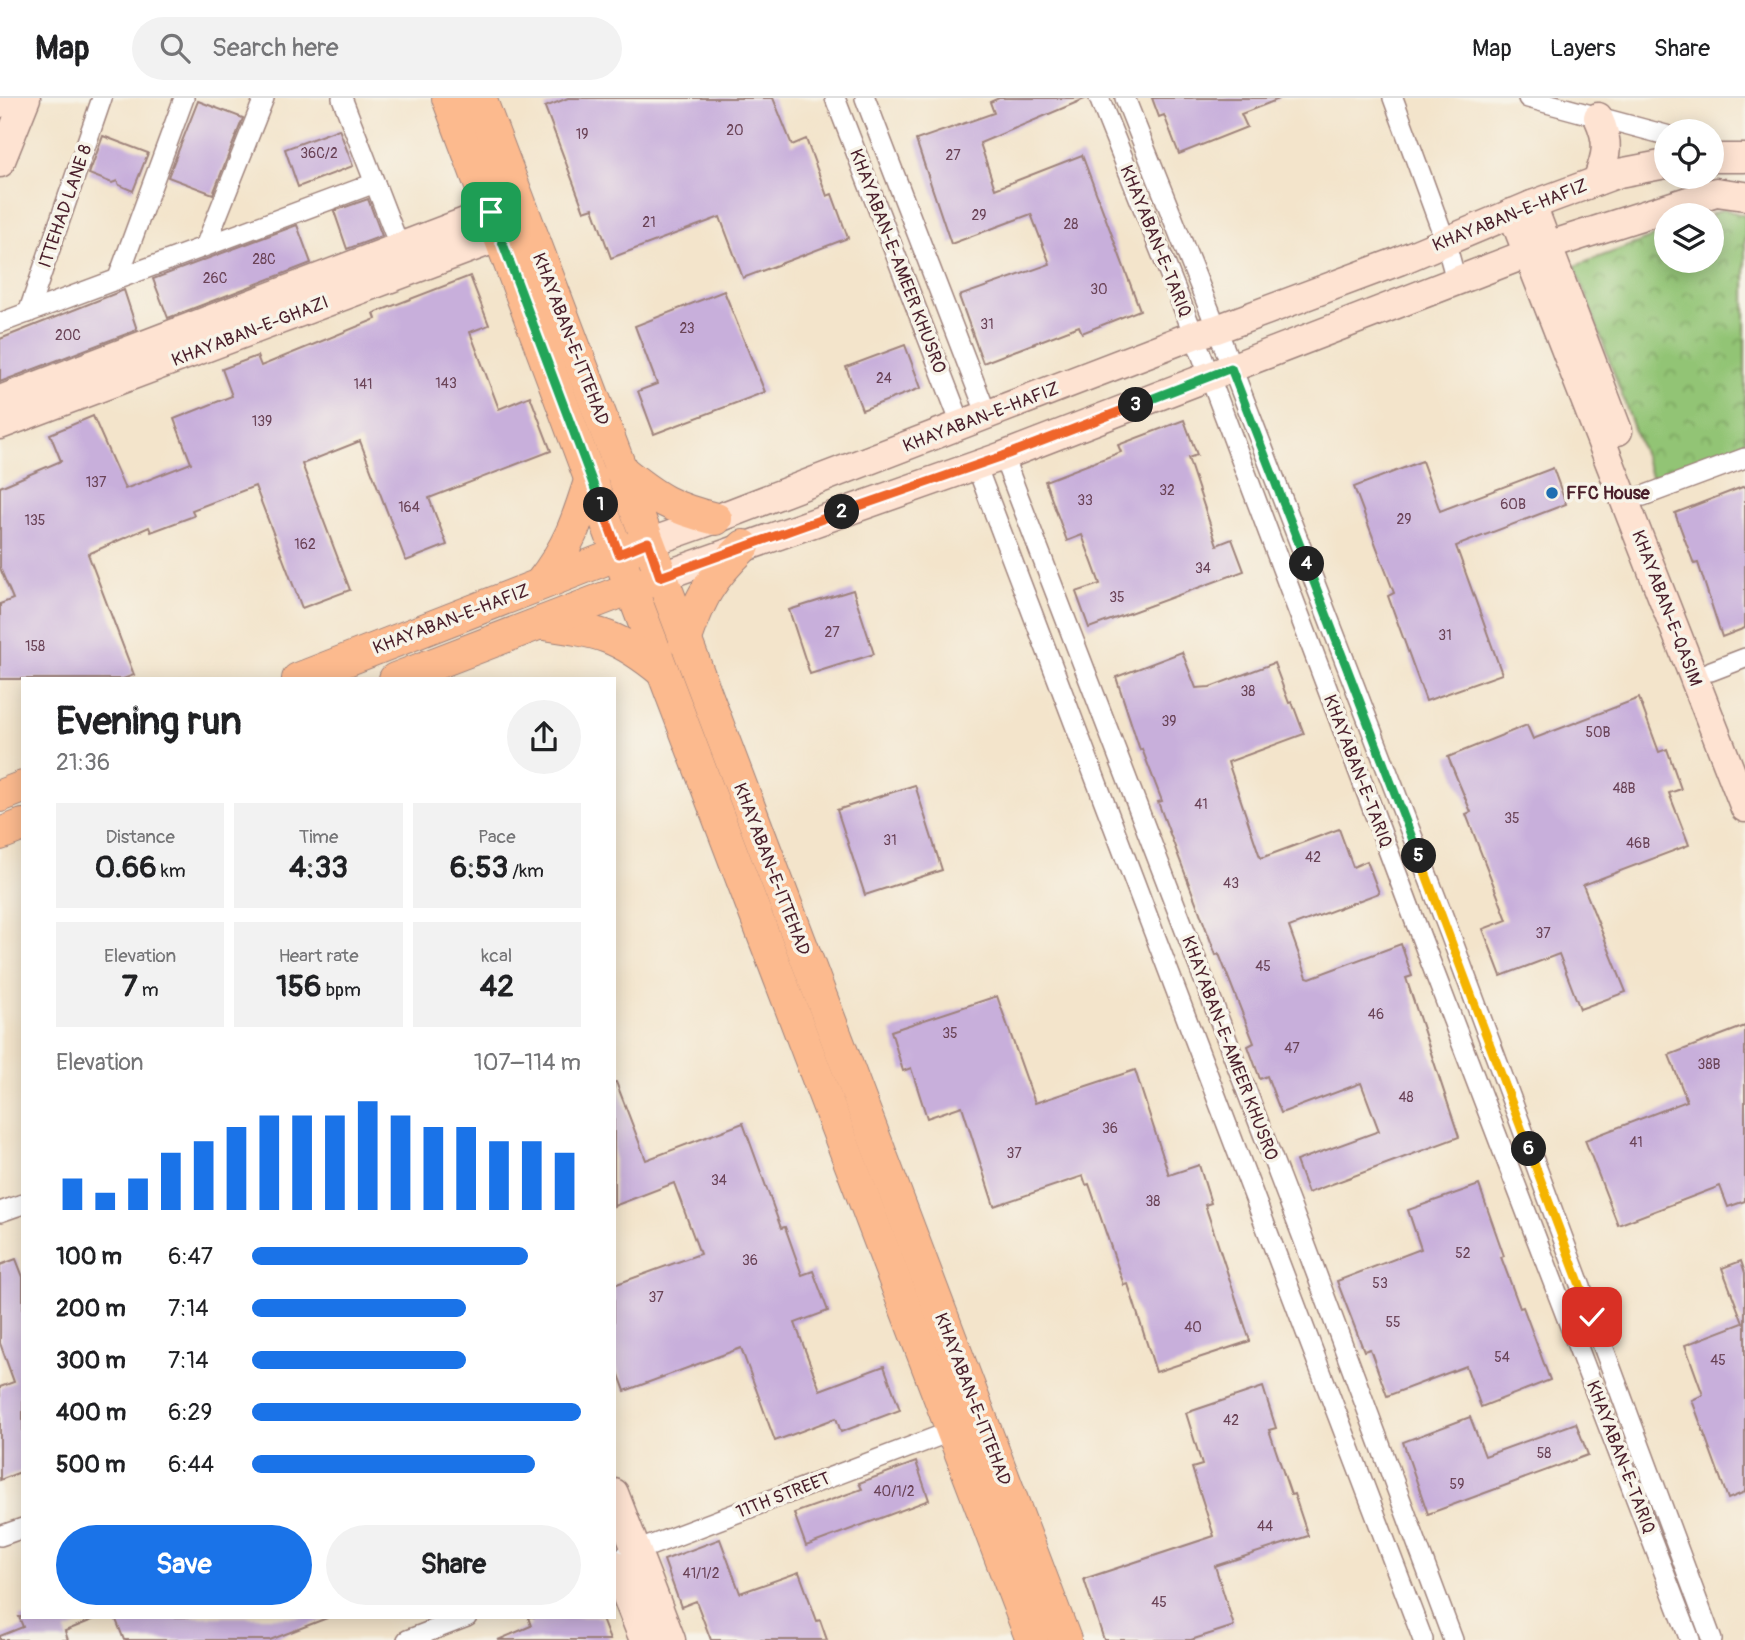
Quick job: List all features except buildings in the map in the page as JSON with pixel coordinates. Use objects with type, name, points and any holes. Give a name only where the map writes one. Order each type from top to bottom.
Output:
[{"type":"main road","name":"KHAYABAN-E-ITTEHAD","points":[[448,98],[496,224],[605,474],[648,542],[1065,1640]]},
{"type":"main road","name":"KHAYABAN-E-ITTEHAD","points":[[480,98],[605,474],[619,554],[631,589],[1032,1640]]},
{"type":"main road","points":[[540,584],[560,559],[605,474],[650,494],[673,508],[716,519]]},
{"type":"main road","name":"KHAYABAN-E-HAFIZ","points":[[303,677],[648,542]]},
{"type":"main road","points":[[685,642],[706,590],[720,569],[744,546]]},
{"type":"main road","name":"KHAYABAN-E-HAFIZ","points":[[400,677],[660,577]]},
{"type":"main road","points":[[540,623],[588,630],[611,637],[637,651],[663,672]]},
{"type":"main road","points":[[0,796],[21,788]]},
{"type":"main road","points":[[0,834],[21,826]]},
{"type":"street","points":[[0,103],[2,98]]},
{"type":"street","points":[[0,163],[26,98]]},
{"type":"street","name":"ITTEHAD LANE 8","points":[[28,313],[102,98]]},
{"type":"street","points":[[118,278],[184,98]]},
{"type":"street","points":[[206,244],[264,98]]},
{"type":"street","points":[[342,98],[400,248]]},
{"type":"street","name":"KHAYABAN-E-AMEER KHUSRO","points":[[835,98],[961,424]]},
{"type":"street","name":"KHAYABAN-E-AMEER KHUSRO","points":[[865,98],[987,415]]},
{"type":"street","name":"KHAYABAN-E-TARIQ","points":[[1099,98],[1206,332]]},
{"type":"street","name":"KHAYABAN-E-TARIQ","points":[[1125,98],[1411,911],[1690,1640]]},
{"type":"street","points":[[1393,98],[1445,240],[1456,280]]},
{"type":"street","points":[[1528,98],[1654,132]]},
{"type":"street","points":[[1597,181],[1607,147],[1606,134],[1598,117]]},
{"type":"street","points":[[1724,151],[1745,157]]},
{"type":"street","points":[[1724,158],[1745,157]]},
{"type":"street","name":"KHAYABAN-E-HAFIZ","points":[[648,542],[716,519],[961,424],[1399,261],[1522,209],[1619,173],[1654,166]]},
{"type":"street","points":[[0,323],[375,183]]},
{"type":"street","name":"KHAYABAN-E-HAFIZ","points":[[660,577],[1003,456],[1537,250],[1716,192],[1745,196]]},
{"type":"street","name":"KHAYABAN-E-QASIM","points":[[1522,209],[1745,808]]},
{"type":"street","name":"KHAYABAN-E-GHAZI","points":[[0,400],[400,248],[496,224]]},
{"type":"street","name":"KHAYABAN-E-GHAZI","points":[[0,425],[496,224]]},
{"type":"street","name":"KHAYABAN-E-QASIM","points":[[1537,250],[1643,496],[1745,763]]},
{"type":"street","name":"KHAYABAN-E-TARIQ","points":[[1220,372],[1450,934],[1713,1640]]},
{"type":"street","name":"KHAYABAN-E-AMEER KHUSRO","points":[[1003,456],[1303,1238],[1453,1640]]},
{"type":"street","points":[[1643,496],[1745,458]]},
{"type":"street","name":"KHAYABAN-E-AMEER KHUSRO","points":[[976,465],[1423,1640]]},
{"type":"street","points":[[1711,671],[1745,658]]},
{"type":"street","points":[[1411,911],[1425,914],[1433,909],[1436,900]]},
{"type":"street","points":[[1426,950],[1426,941],[1432,933],[1441,931],[1450,934]]},
{"type":"street","points":[[0,1212],[21,1205]]},
{"type":"street","points":[[1276,1251],[1284,1256],[1294,1255],[1301,1248],[1303,1238]]},
{"type":"street","points":[[1289,1286],[1292,1280],[1303,1274],[1316,1275]]},
{"type":"street","name":"11TH STREET","points":[[621,1559],[952,1431]]},
{"type":"street","points":[[1643,1515],[1662,1508]]},
{"type":"street","points":[[616,1512],[621,1559],[644,1640]]},
{"type":"street","points":[[0,1536],[21,1529]]},
{"type":"street","points":[[621,1559],[671,1640]]},
{"type":"street","points":[[407,1640],[462,1619]]},
{"type":"green space","points":[[1724,209],[1745,216],[1745,444],[1652,478],[1575,266],[1654,236],[1654,273],[1724,273]]},
{"type":"place","name":"FFC House","points":[[1552,493]]},
{"type":"route","points":[[491,212],[619,554],[648,542],[660,577],[1003,456],[1231,368],[1450,934],[1592,1317]]}]
